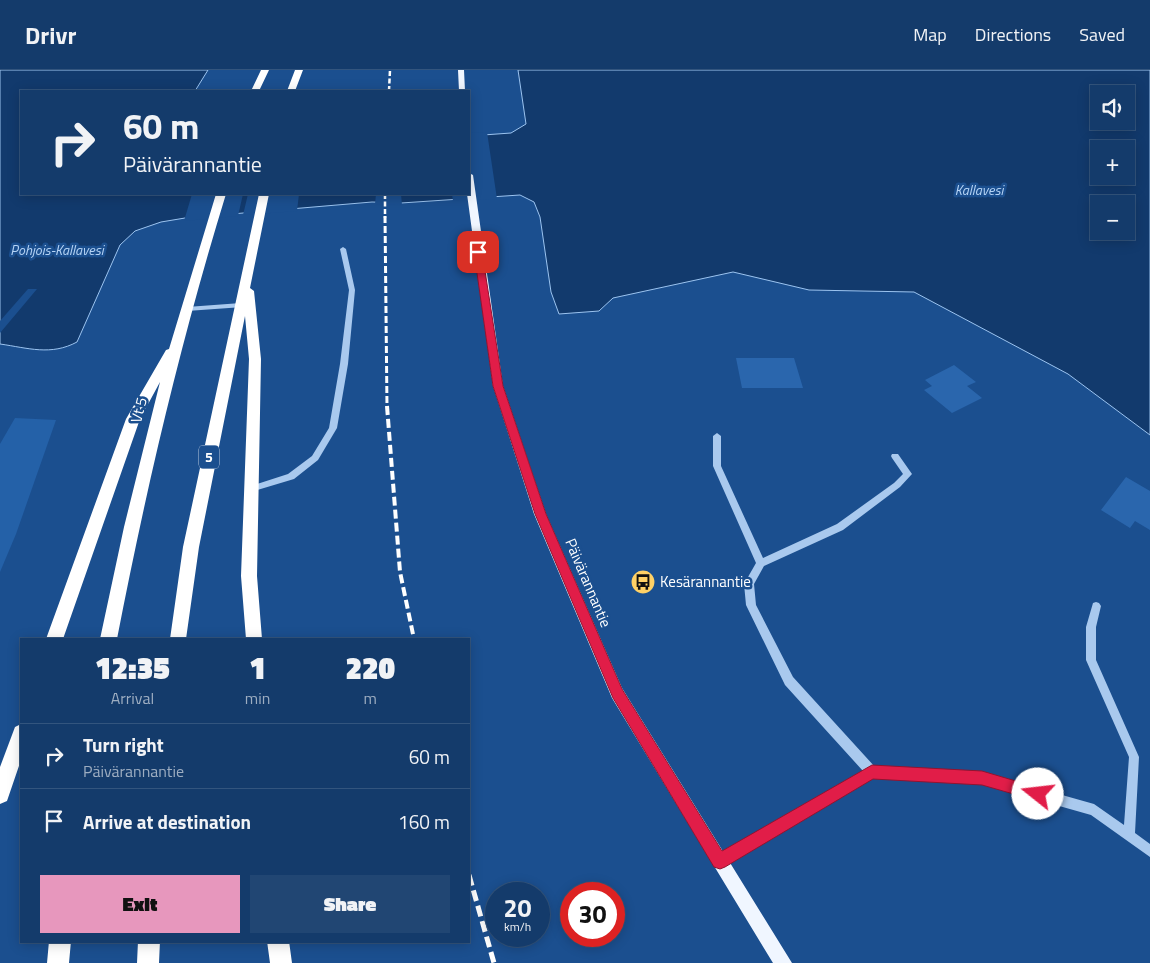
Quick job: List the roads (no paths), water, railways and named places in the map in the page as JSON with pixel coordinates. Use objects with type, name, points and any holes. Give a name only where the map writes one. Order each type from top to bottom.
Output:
[{"type":"highway","points":[[255,90],[264,70]]},
{"type":"highway","points":[[291,90],[299,70]]},
{"type":"highway","name":"Vt 5","points":[[108,638],[124,557],[180,336],[207,236],[221,195]]},
{"type":"highway","name":"5","points":[[178,638],[191,547],[264,195]]},
{"type":"highway","points":[[247,276],[255,359],[249,576],[254,638]]},
{"type":"highway","points":[[54,638],[133,419],[180,336]]},
{"type":"highway","points":[[0,794],[20,736]]},
{"type":"highway","points":[[58,963],[60,943]]},
{"type":"highway","points":[[148,963],[149,943]]},
{"type":"highway","points":[[278,943],[281,963]]},
{"type":"main road","points":[[461,70],[462,90]]},
{"type":"main road","name":"Päivärannantie","points":[[470,186],[498,386],[540,514],[617,693],[783,963]]},
{"type":"street","points":[[252,489],[292,477],[315,458],[332,428],[344,364],[352,290],[343,249]]},
{"type":"street","points":[[187,310],[240,305]]},
{"type":"street","points":[[717,436],[717,466],[761,563]]},
{"type":"street","points":[[872,772],[789,681],[751,605],[749,584],[761,563],[840,527],[898,485],[908,474],[895,456]]},
{"type":"street","points":[[1096,606],[1091,627],[1091,660],[1134,756],[1129,836]]},
{"type":"street","points":[[720,861],[872,772],[982,778],[1094,810],[1150,851]]},
{"type":"water","name":"Kallavesi","points":[[0,70],[208,70],[196,90],[20,90],[20,195],[470,195],[470,136],[511,133],[526,124],[518,70],[1150,70],[1150,435],[1068,374],[914,292],[809,290],[733,272],[613,298],[599,311],[559,314],[551,292],[540,217],[534,202],[520,195],[401,203],[372,202],[185,218],[161,222],[135,231],[120,245],[77,342],[58,349],[39,350],[0,344]]},
{"type":"railway","points":[[389,90],[390,70]]},
{"type":"railway","points":[[385,195],[385,216]]},
{"type":"railway","points":[[385,216],[387,407]]},
{"type":"railway","points":[[387,406],[400,572],[414,638]]},
{"type":"railway","points":[[470,879],[494,963]]},
{"type":"place","name":"Kesärannantie","points":[[643,582]]},
{"type":"water label","name":"Pohjois-Kallavesi","points":[[57,250]]}]
